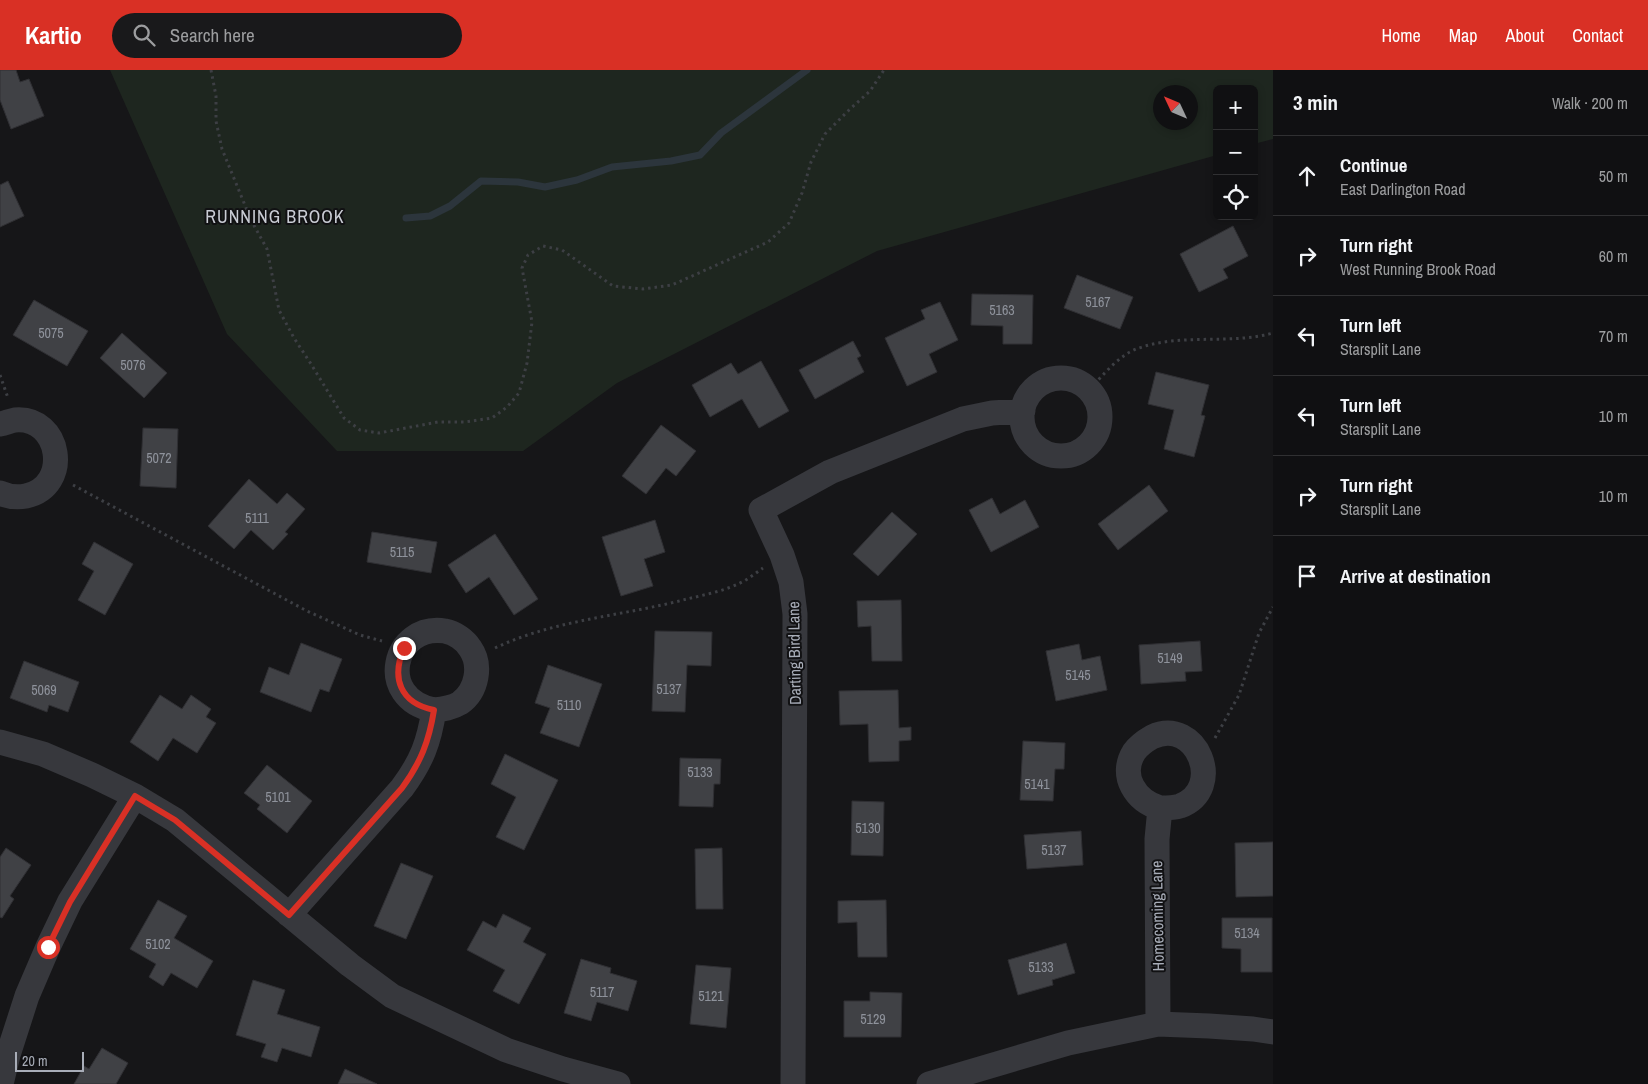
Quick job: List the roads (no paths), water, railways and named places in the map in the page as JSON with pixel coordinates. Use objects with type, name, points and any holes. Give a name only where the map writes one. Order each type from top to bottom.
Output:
[{"type":"street","points":[[1060,378],[1075,380],[1090,389],[1099,406],[1101,420],[1096,436],[1085,449],[1072,455],[1057,456],[1039,450],[1028,438],[1023,426],[1023,410],[1026,400],[1036,388],[1047,381],[1060,378]]},
{"type":"street","name":"Darting Bird Lane","points":[[793,1084],[795,614],[791,582],[782,555],[761,510],[830,472],[963,419],[992,413],[1023,410]]},
{"type":"street","points":[[0,424],[16,420],[32,422],[48,434],[54,444],[56,456],[53,474],[46,486],[33,494],[2,502]]},
{"type":"street","points":[[437,630],[456,635],[470,648],[475,657],[477,671],[476,680],[469,693],[460,703],[434,710],[424,708],[405,694],[399,684],[397,671],[398,661],[404,648],[415,637],[425,632],[437,630]]},
{"type":"street","points":[[289,915],[402,788],[415,770],[430,735],[434,710]]},
{"type":"street","points":[[1167,733],[1189,741],[1201,756],[1204,777],[1198,791],[1191,799],[1179,807],[1160,808],[1149,805],[1134,790],[1129,776],[1130,763],[1134,752],[1144,741],[1167,733]]},
{"type":"street","points":[[0,742],[43,754],[92,775],[135,796],[175,820],[350,965],[392,996],[506,1050],[563,1069],[618,1084]]},
{"type":"street","points":[[1,1084],[8,1055],[27,996],[48,947],[70,902],[135,796]]},
{"type":"street","name":"Homecoming Lane","points":[[1158,1024],[1156,838],[1160,808]]},
{"type":"street","points":[[929,1084],[1068,1043],[1158,1024],[1253,1029],[1273,1032]]},
{"type":"waterway","points":[[406,218],[430,216],[450,206],[481,181],[518,182],[545,187],[577,180],[612,167],[671,161],[700,155],[721,133],[807,70]]},
{"type":"district","name":"RUNNING BROOK","points":[[275,216]]}]
